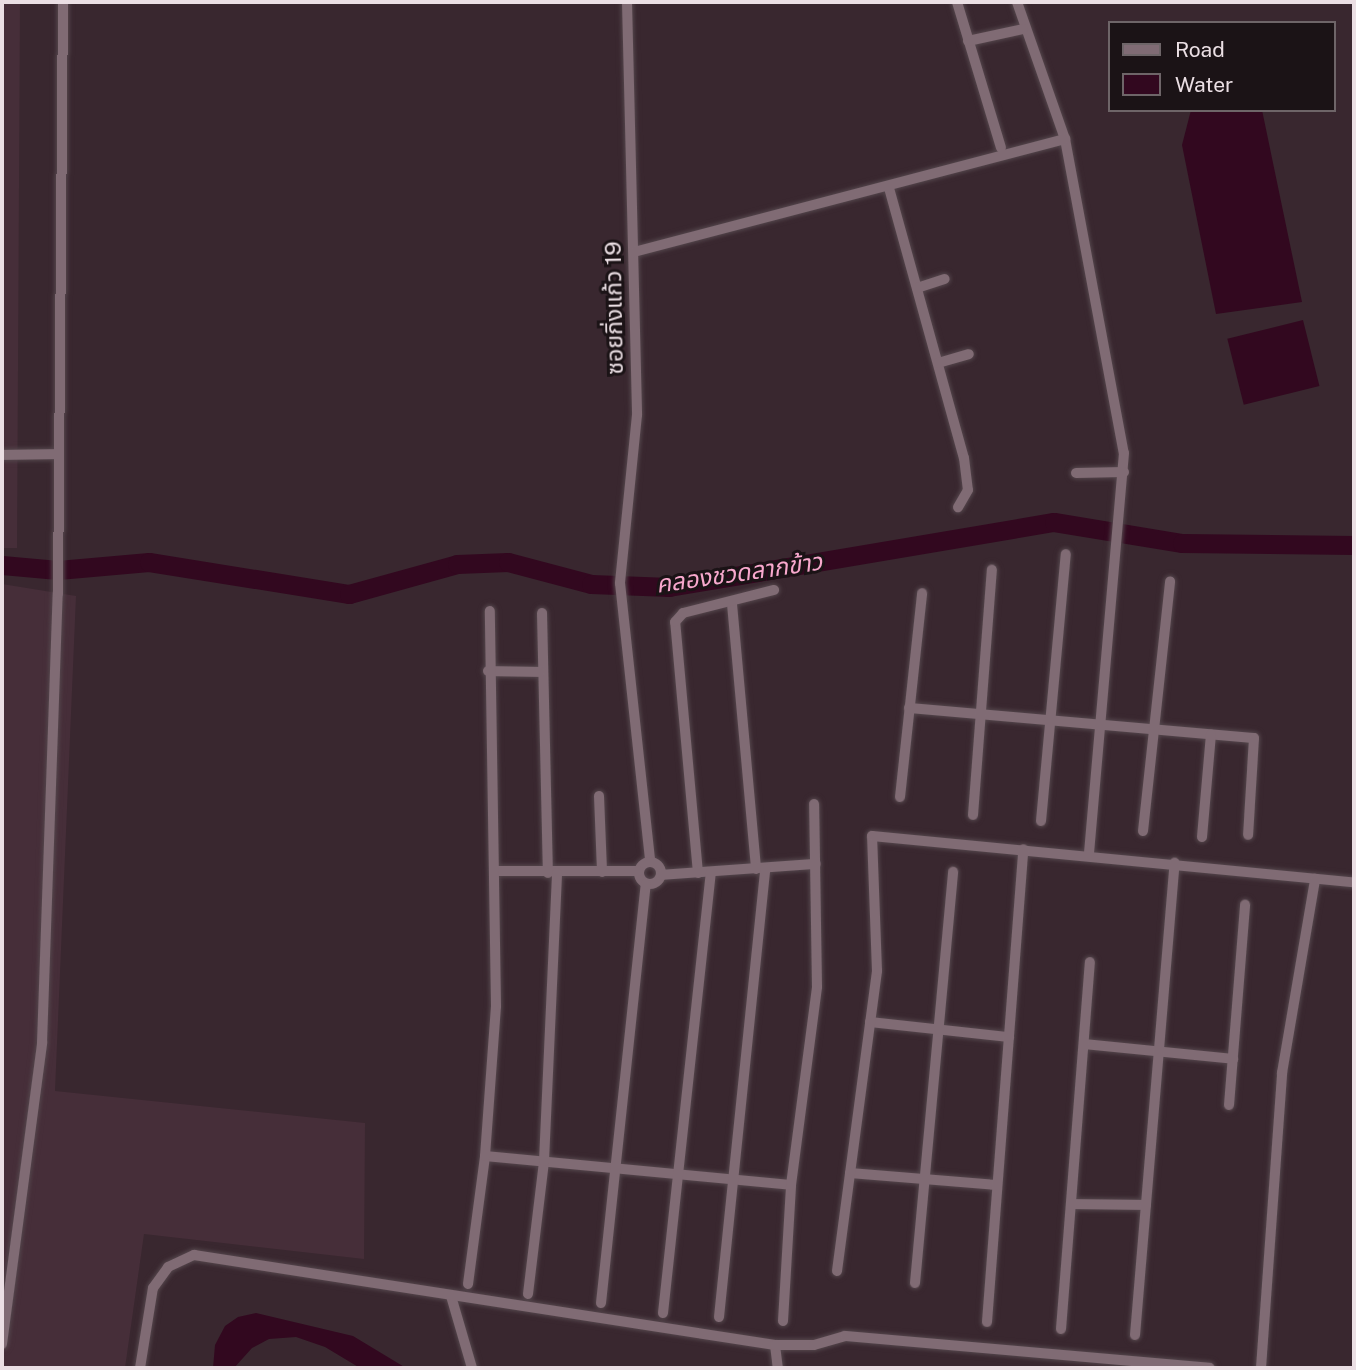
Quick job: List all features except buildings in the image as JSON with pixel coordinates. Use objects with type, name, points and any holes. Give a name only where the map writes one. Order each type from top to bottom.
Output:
[{"type":"street","points":[[2,1344],[39,1091],[58,594],[63,2]]},
{"type":"street","name":"ซอยกิ่งแก้ว 19","points":[[627,2],[637,415],[620,558],[650,861]]},
{"type":"street","points":[[957,2],[1001,148]]},
{"type":"street","points":[[1017,2],[1023,29],[1065,139],[1121,436],[1124,472],[1089,855]]},
{"type":"street","points":[[968,41],[1023,29]]},
{"type":"street","points":[[634,252],[889,188],[1065,139]]},
{"type":"street","points":[[889,188],[969,483],[958,507]]},
{"type":"street","points":[[916,288],[945,279]]},
{"type":"street","points":[[938,363],[969,354]]},
{"type":"street","points":[[2,455],[59,454]]},
{"type":"street","points":[[1076,473],[1124,472]]},
{"type":"street","points":[[1041,821],[1066,554]]},
{"type":"street","points":[[974,815],[992,570]]},
{"type":"street","points":[[1143,831],[1170,581]]},
{"type":"street","points":[[698,873],[675,622],[683,613],[732,604],[774,590]]},
{"type":"street","points":[[900,797],[922,593]]},
{"type":"street","points":[[719,1317],[735,1179],[760,869],[732,604]]},
{"type":"street","points":[[468,1284],[485,1156],[496,1006],[495,871],[488,671],[490,611]]},
{"type":"street","points":[[527,1294],[544,1161],[552,873],[540,672],[542,613]]},
{"type":"street","points":[[488,671],[540,672]]},
{"type":"street","points":[[909,708],[1254,738],[1248,835]]},
{"type":"street","points":[[1202,837],[1211,734]]},
{"type":"street","points":[[600,796],[602,872]]},
{"type":"street","points":[[783,1321],[792,1185],[817,987],[814,804]]},
{"type":"street","points":[[837,1272],[877,971],[872,836],[1354,882]]},
{"type":"street","points":[[987,1322],[1023,849]]},
{"type":"street","points":[[495,871],[638,871],[650,861],[660,867],[661,875],[654,884],[646,884]]},
{"type":"street","points":[[1135,1335],[1174,863]]},
{"type":"street","points":[[661,875],[816,864]]},
{"type":"street","points":[[601,1303],[646,884],[638,871]]},
{"type":"street","points":[[915,1283],[953,872]]},
{"type":"street","points":[[663,1313],[711,873]]},
{"type":"street","points":[[1261,1368],[1282,1073],[1315,879]]},
{"type":"street","points":[[1229,1105],[1245,905]]},
{"type":"street","points":[[1061,1329],[1090,962]]},
{"type":"street","points":[[870,1022],[1009,1037]]},
{"type":"street","points":[[1084,1044],[1233,1059]]},
{"type":"street","points":[[485,1156],[678,1172],[792,1185]]},
{"type":"street","points":[[849,1173],[998,1185]]},
{"type":"street","points":[[1071,1204],[1146,1205]]},
{"type":"street","points":[[140,1368],[153,1288],[168,1268],[194,1255],[775,1345],[814,1345],[845,1336],[1210,1368]]},
{"type":"street","points":[[451,1296],[472,1368]]},
{"type":"street","points":[[775,1345],[778,1368]]},
{"type":"shaded area","points":[[2,2],[20,2],[17,548],[2,548]]},
{"type":"shaded area","points":[[2,584],[76,596],[55,1091],[365,1123],[364,1259],[144,1234],[125,1368],[2,1368]]},
{"type":"water","points":[[1190,112],[1262,112],[1302,302],[1216,314],[1182,145]]},
{"type":"water","points":[[1303,320],[1319,386],[1244,405],[1227,339]]},
{"type":"water","points":[[256,1313],[353,1336],[406,1368],[360,1368],[325,1347],[296,1337],[269,1339],[252,1348],[234,1368],[213,1368],[215,1345],[225,1326],[238,1317]]},
{"type":"waterway","name":"คลองชวดลากข้าว","points":[[2,565],[58,570],[149,562],[349,594],[457,564],[508,562],[591,584],[669,587],[1054,522],[1182,543],[1354,545]]}]
